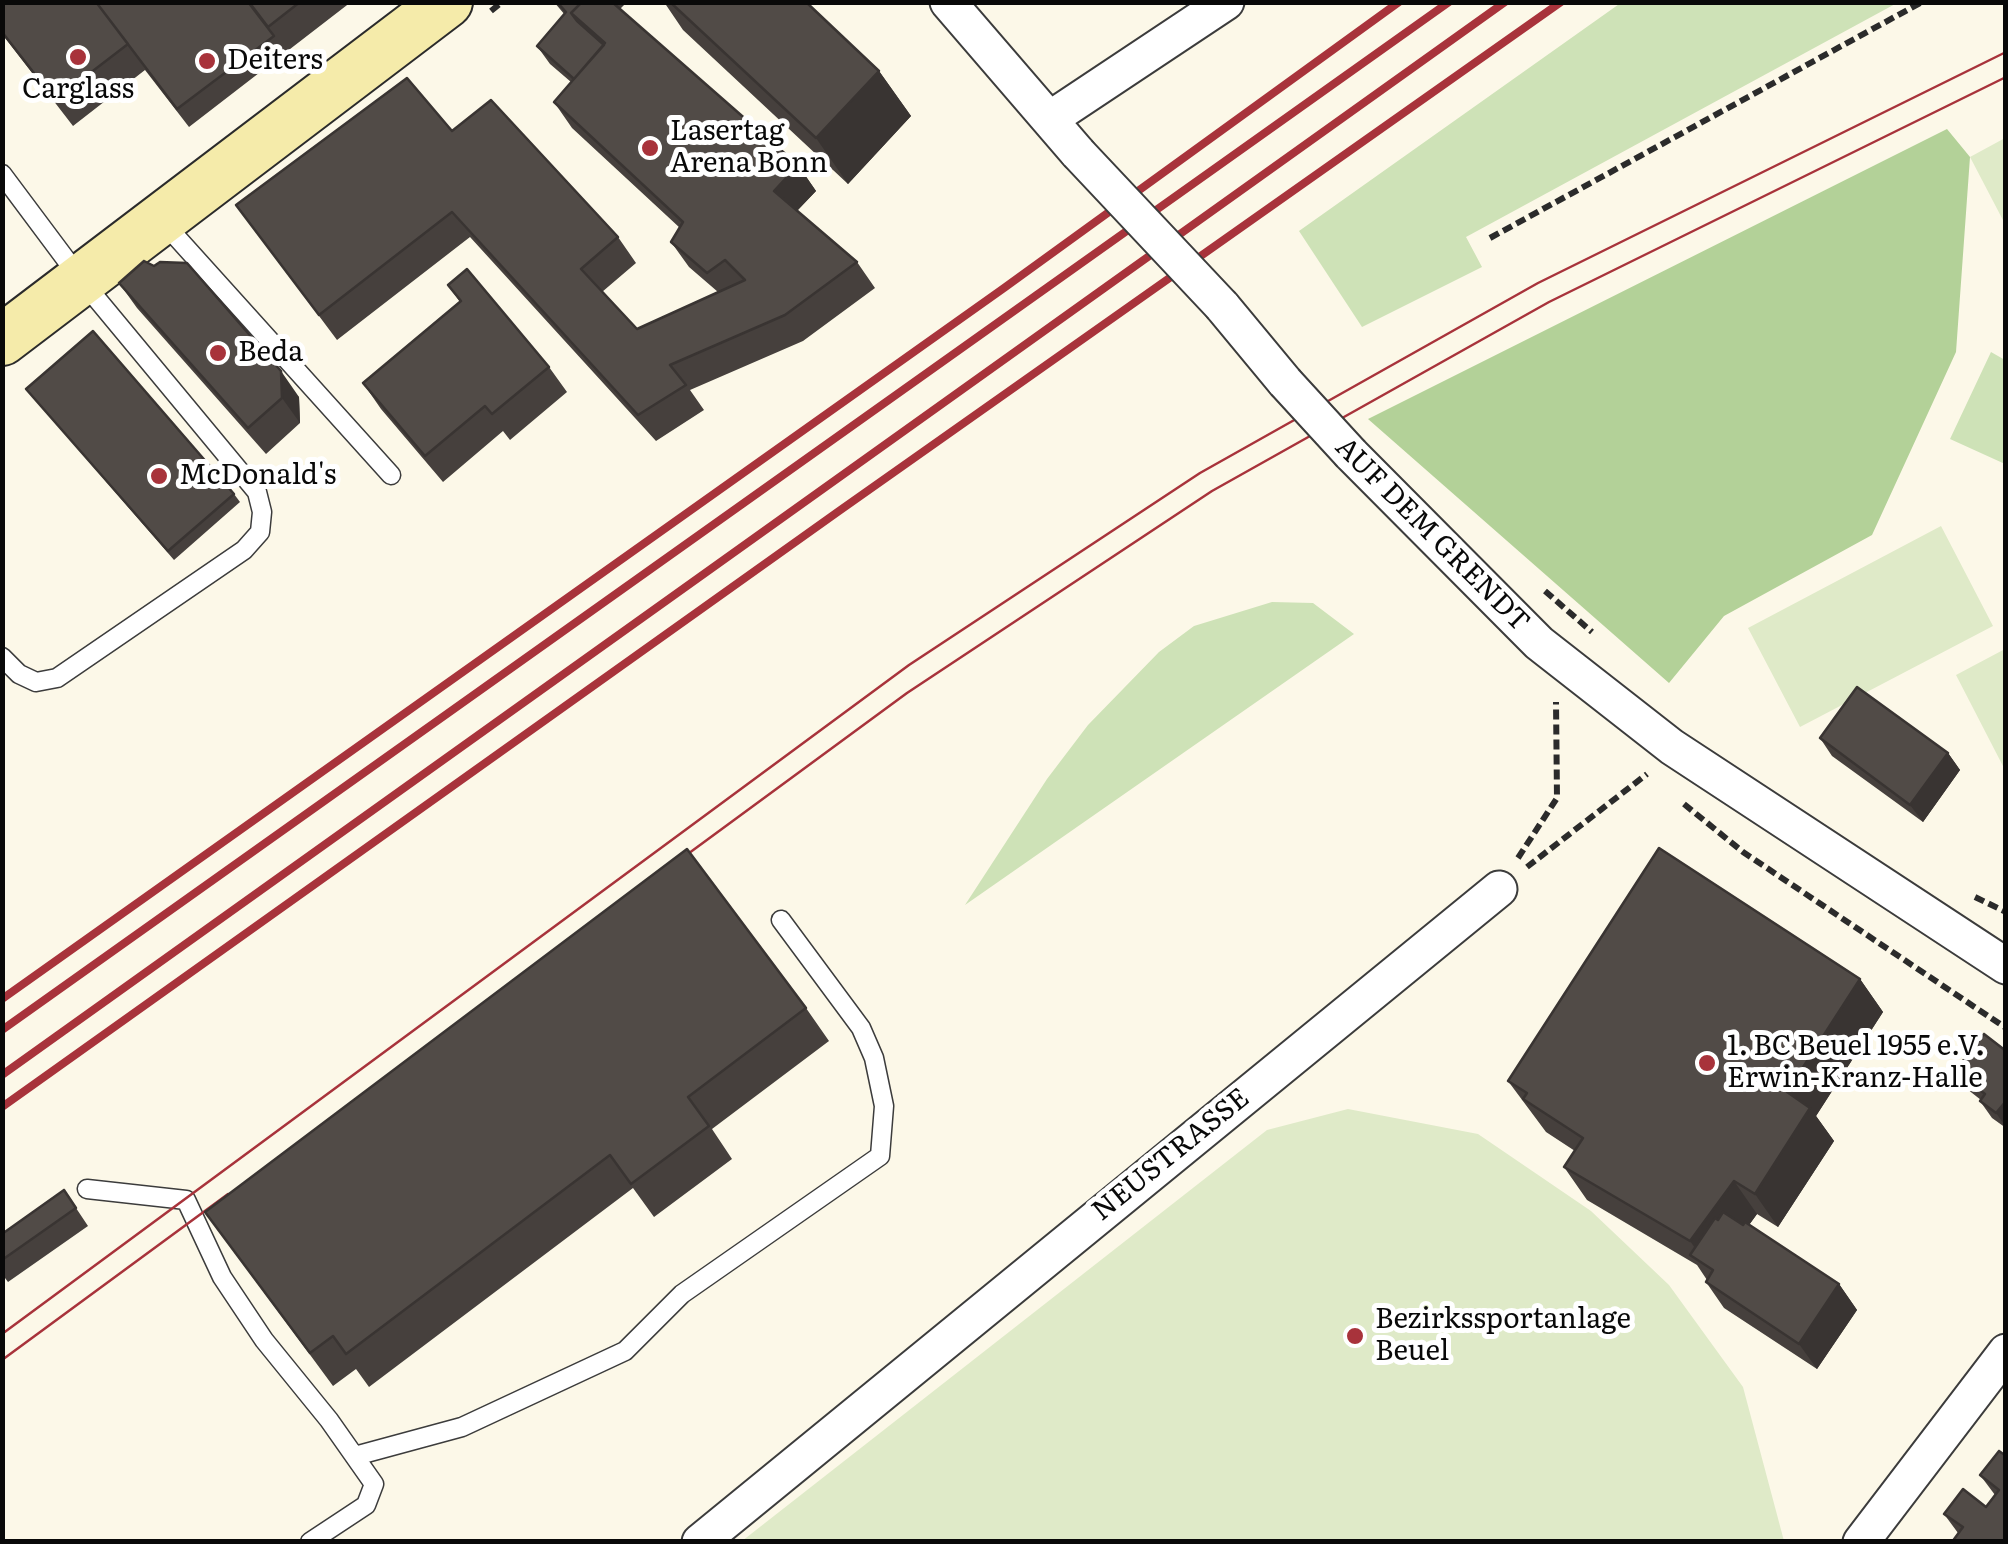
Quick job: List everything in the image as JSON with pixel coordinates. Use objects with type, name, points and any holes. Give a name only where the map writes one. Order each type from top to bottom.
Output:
[{"type":"main road","points":[[2,340],[448,2]]},
{"type":"street","name":"AUF DEM GRENDT","points":[[948,2],[1078,153],[1222,306],[1351,454],[1539,643],[1672,747],[2006,966]]},
{"type":"street","points":[[1050,119],[1226,2]]},
{"type":"street","name":"NEUSTRASSE","points":[[700,1542],[1499,889]]},
{"type":"street","points":[[1861,1542],[2006,1352]]},
{"type":"lane","points":[[2,174],[82,281],[256,492],[262,512],[260,532],[244,550],[57,678],[36,682],[19,674],[2,657]]},
{"type":"lane","points":[[162,220],[391,475]]},
{"type":"lane","points":[[355,1456],[462,1427],[626,1351],[682,1294],[880,1156],[884,1106],[874,1058],[862,1028],[781,920]]},
{"type":"lane","points":[[87,1189],[186,1200],[222,1278],[264,1340],[374,1484],[366,1506],[310,1542]]},
{"type":"path","points":[[1490,238],[1922,2]]},
{"type":"path","points":[[1533,580],[1606,644]]},
{"type":"path","points":[[1499,889],[1558,798],[1556,697],[1539,643]]},
{"type":"path","points":[[1499,889],[1647,774]]},
{"type":"path","points":[[1973,896],[2006,912]]},
{"type":"green space","points":[[1622,2],[1897,3],[1466,237],[1482,267],[1362,327],[1299,231]]},
{"type":"green space","points":[[1947,129],[1970,157],[1956,352],[1872,535],[1724,616],[1669,683],[1368,419]]},
{"type":"green space","points":[[2005,138],[2005,224],[1970,157]]},
{"type":"green space","points":[[1991,352],[2005,360],[2005,464],[1950,439]]},
{"type":"green space","points":[[1941,526],[1993,626],[1800,727],[1748,628]]},
{"type":"green space","points":[[1272,602],[1313,603],[1354,634],[965,905],[1047,779],[1088,725],[1159,652],[1194,626]]},
{"type":"green space","points":[[2005,649],[2005,770],[1956,675]]},
{"type":"green space","name":"Bezirkssportanlage Beuel","points":[[1348,1109],[1478,1134],[1591,1211],[1669,1285],[1743,1387],[1784,1541],[742,1541],[1267,1130]]},
{"type":"building","name":"Carglass","points":[[2,2],[96,2],[128,44],[55,100],[2,32]]},
{"type":"building","name":"Deiters","points":[[96,2],[248,2],[274,36],[177,109]]},
{"type":"building","points":[[249,2],[300,2],[268,27]]},
{"type":"building","points":[[557,2],[582,2],[571,13],[604,45],[574,79],[537,46],[566,12]]},
{"type":"building","points":[[582,2],[612,2],[798,165],[774,191],[857,262],[785,315],[670,365],[686,385],[638,415],[452,212],[319,315],[236,205],[407,78],[452,131],[491,100],[618,237],[581,269],[637,329],[745,280],[725,260],[707,273],[671,242],[683,222],[554,102],[605,43],[571,13]]},
{"type":"building","points":[[670,2],[806,2],[879,71],[816,138]]},
{"type":"building","name":"Beda","points":[[144,261],[154,266],[160,262],[187,263],[281,371],[282,398],[248,428],[119,283]]},
{"type":"building","points":[[467,269],[549,367],[492,414],[485,406],[425,456],[363,383],[461,301],[448,285]]},
{"type":"building","name":"McDonald's","points":[[93,331],[234,494],[168,551],[26,389]]},
{"type":"building","points":[[1857,687],[1948,753],[1910,805],[1820,738]]},
{"type":"building","name":"1. BC Beuel 1955 e.V. Erwin-Kranz-Halle","points":[[1659,848],[1860,979],[1787,1092],[1810,1108],[1755,1194],[1734,1181],[1690,1241],[1564,1167],[1583,1138],[1523,1099],[1527,1093],[1508,1081]]},
{"type":"building","points":[[687,849],[806,1008],[688,1097],[709,1126],[631,1184],[610,1155],[346,1354],[333,1336],[310,1353],[205,1212]]},
{"type":"building","points":[[1984,1034],[2006,1051],[2006,1101],[1996,1113],[1980,1101],[1985,1094],[1955,1071]]},
{"type":"building","points":[[64,1190],[76,1208],[2,1260],[2,1234]]},
{"type":"building","points":[[1723,1212],[1743,1225],[1745,1222],[1839,1284],[1799,1344],[1706,1282],[1713,1270],[1690,1255]]},
{"type":"building","points":[[1999,1451],[2006,1456],[2006,1542],[1952,1542],[1963,1527],[1944,1514],[1963,1489],[1986,1507],[1999,1490],[1980,1475]]},
{"type":"tram line","points":[[2,1334],[909,665],[1200,473],[1538,283],[2006,52]]},
{"type":"tram line","points":[[666,870],[907,693],[1212,491],[1549,302],[2006,77]]},
{"type":"tram line","points":[[2,1360],[228,1194]]},
{"type":"railway","points":[[2,999],[1004,288],[1399,2]]},
{"type":"railway","points":[[2,1030],[1449,2]]},
{"type":"railway","points":[[2,1075],[1505,2]]},
{"type":"railway","points":[[2,1107],[1561,2]]},
{"type":"place","name":"Carglass","points":[[78,57]]},
{"type":"place","name":"Deiters","points":[[207,61]]},
{"type":"place","name":"Lasertag Arena Bonn","points":[[650,148]]},
{"type":"place","name":"Beda","points":[[218,353]]},
{"type":"place","name":"McDonald's","points":[[159,476]]},
{"type":"place","name":"1. BC Beuel 1955 e.V. Erwin-Kranz-Halle","points":[[1707,1063]]},
{"type":"place","name":"Bezirkssportanlage Beuel","points":[[1355,1336]]}]
